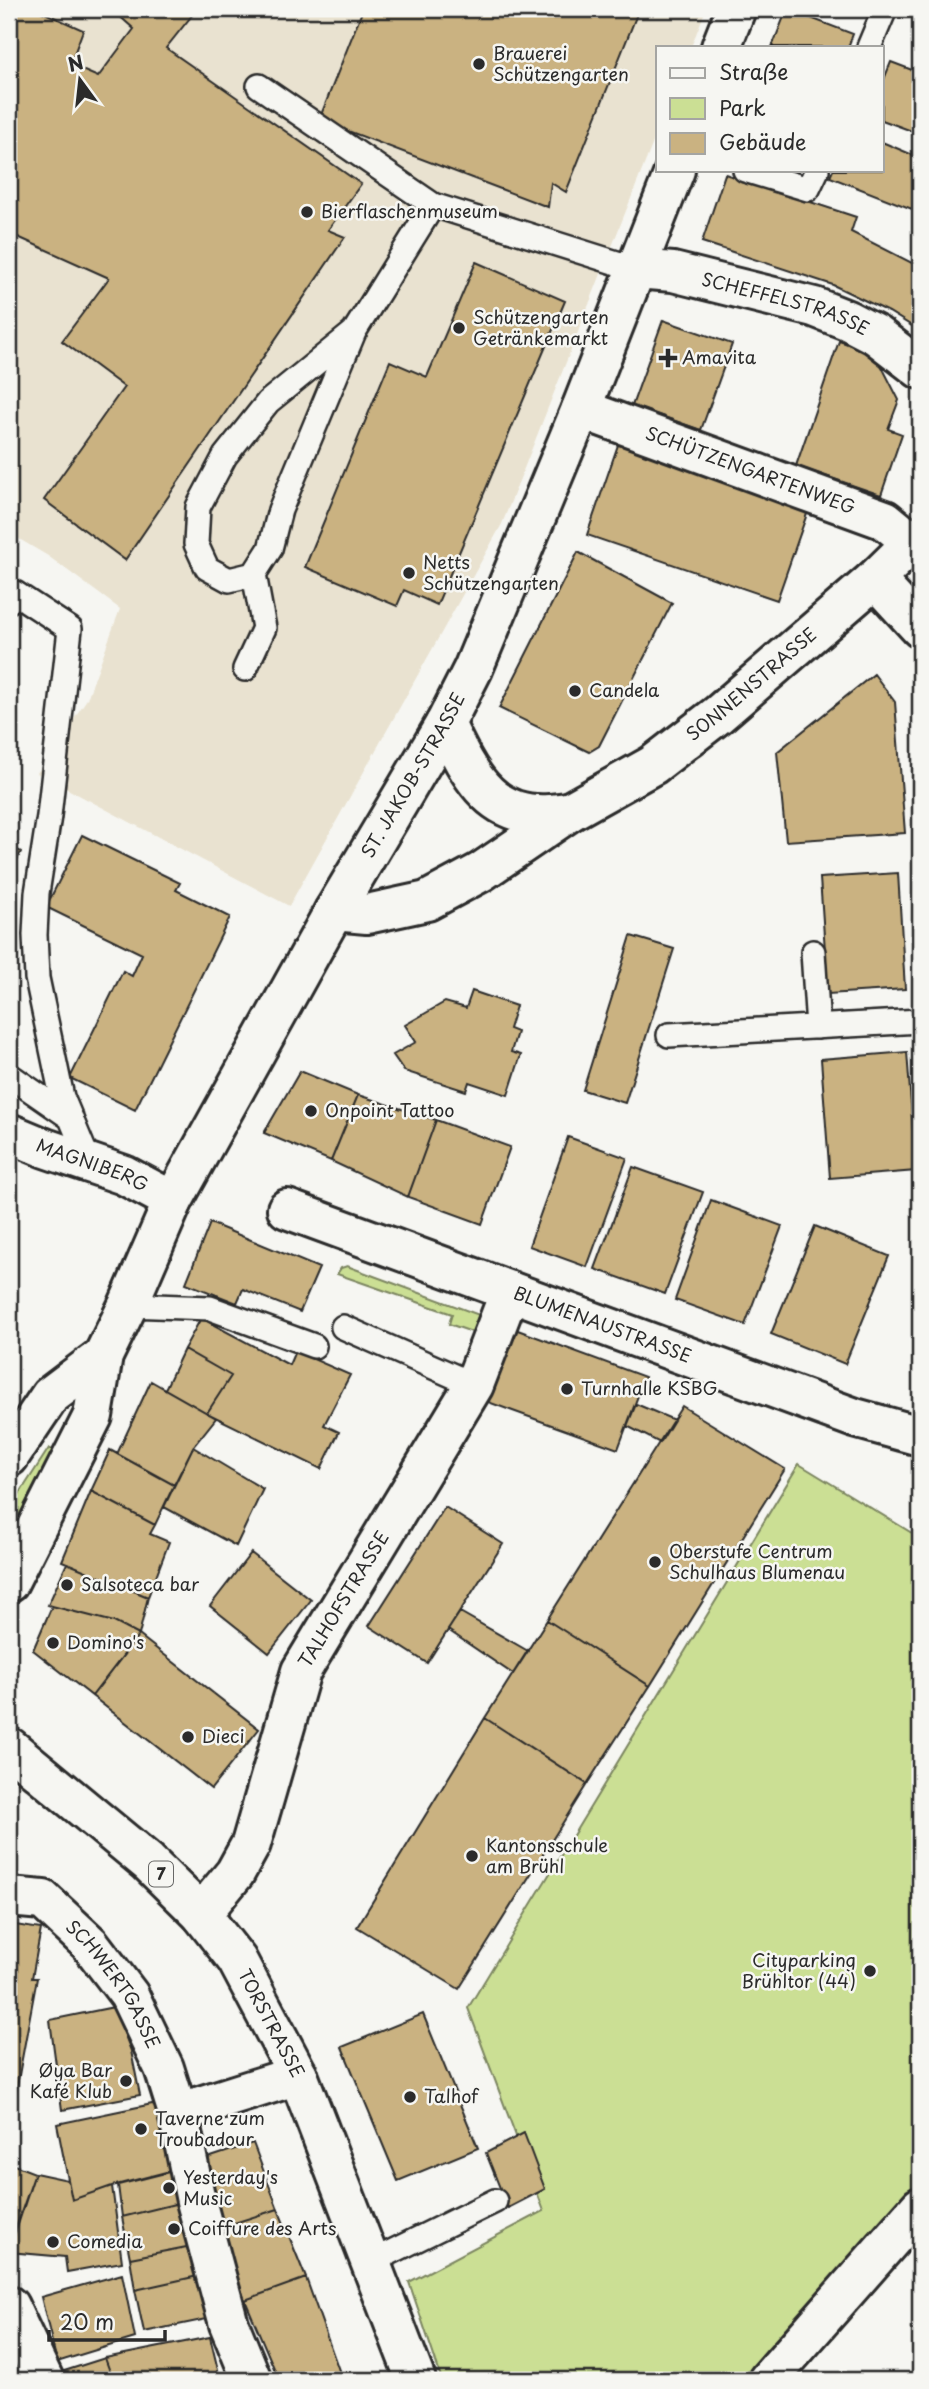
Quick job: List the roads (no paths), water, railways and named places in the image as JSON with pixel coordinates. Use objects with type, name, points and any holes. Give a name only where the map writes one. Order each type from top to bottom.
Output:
[{"type":"main road","points":[[721,46],[736,9]]},
{"type":"main road","name":"ST. JAKOB-STRASSE","points":[[9,1582],[93,1416],[103,1356],[173,1201],[334,911],[445,724],[473,669],[581,410],[674,172]]},
{"type":"main road","name":"SCHEFFELSTRASSE","points":[[636,269],[673,272],[814,307],[876,335],[920,369]]},
{"type":"main road","name":"SCHÜTZENGARTENWEG","points":[[581,410],[885,520],[916,539]]},
{"type":"main road","name":"SONNENSTRASSE","points":[[334,911],[366,914],[427,901],[481,872],[569,812],[653,765],[719,714],[875,579],[916,539]]},
{"type":"main road","points":[[875,579],[920,628]]},
{"type":"main road","name":"SONNENSTRASSE","points":[[445,724],[483,791],[511,810],[536,814],[569,812]]},
{"type":"main road","name":"MAGNIBERG","points":[[9,1132],[45,1148],[124,1175],[173,1201]]},
{"type":"main road","name":"BLUMENAUSTRASSE","points":[[287,1209],[855,1418],[920,1436]]},
{"type":"main road","name":"TALHOFSTRASSE","points":[[201,1914],[235,1873],[251,1844],[301,1671],[474,1385],[510,1291]]},
{"type":"main road","name":"ST. JAKOB-STRASSE","points":[[9,1457],[50,1396],[103,1356]]},
{"type":"main road","name":"TORSTRASSE","points":[[9,1747],[148,1862],[201,1914],[237,1959],[298,2075],[416,2380]]},
{"type":"main road","name":"SCHWERTGASSE","points":[[9,1897],[43,1900],[90,1944],[129,1994],[164,2068],[178,2113],[195,2201],[229,2324],[252,2380]]},
{"type":"main road","points":[[178,2113],[298,2075]]},
{"type":"main road","points":[[768,2380],[920,2207]]},
{"type":"main road","points":[[9,2305],[44,2380]]},
{"type":"lane","points":[[869,46],[886,9]]},
{"type":"lane","points":[[259,86],[433,205],[636,269]]},
{"type":"lane","points":[[752,172],[808,189],[816,172]]},
{"type":"lane","points":[[245,669],[264,628],[254,574],[270,549],[280,510],[354,332],[433,205]]},
{"type":"lane","points":[[254,574],[229,580],[207,568],[196,544],[198,507],[225,456],[268,402],[354,332]]},
{"type":"lane","points":[[9,601],[15,593],[70,629],[51,807],[37,893],[35,935],[37,978],[62,1097],[89,1162]]},
{"type":"lane","points":[[813,952],[818,1027]]},
{"type":"lane","points":[[669,1035],[920,1021]]},
{"type":"lane","points":[[9,1075],[73,1120]]},
{"type":"lane","points":[[128,1305],[211,1308],[314,1346]]},
{"type":"lane","points":[[343,1327],[474,1385]]},
{"type":"lane","points":[[371,2262],[495,2201]]},
{"type":"place","name":"Brauerei Schützengarten","points":[[479,64]]},
{"type":"place","name":"Bierflaschenmuseum","points":[[307,212]]},
{"type":"place","name":"Schützengarten Getränkemarkt","points":[[459,328]]},
{"type":"place","name":"Amavita","points":[[668,358]]},
{"type":"place","name":"Netts Schützengarten","points":[[409,573]]},
{"type":"place","name":"Candela","points":[[575,691]]},
{"type":"place","name":"Onpoint Tattoo","points":[[311,1111]]},
{"type":"place","name":"Turnhalle KSBG","points":[[567,1389]]},
{"type":"place","name":"Oberstufe Centrum Schulhaus Blumenau","points":[[655,1562]]},
{"type":"place","name":"Salsoteca bar","points":[[67,1585]]},
{"type":"place","name":"Domino's","points":[[53,1643]]},
{"type":"place","name":"Dieci","points":[[188,1737]]},
{"type":"place","name":"Kantonsschule am Brühl","points":[[472,1856]]},
{"type":"place","name":"Cityparking Brühltor (44)","points":[[870,1971]]},
{"type":"place","name":"Øya Bar Kafé Klub","points":[[126,2081]]},
{"type":"place","name":"Talhof","points":[[410,2097]]},
{"type":"place","name":"Taverne zum Troubadour","points":[[141,2129]]},
{"type":"place","name":"Yesterday's Music","points":[[169,2188]]},
{"type":"place","name":"Coiffure des Arts","points":[[174,2229]]},
{"type":"place","name":"Comedia","points":[[53,2242]]}]
